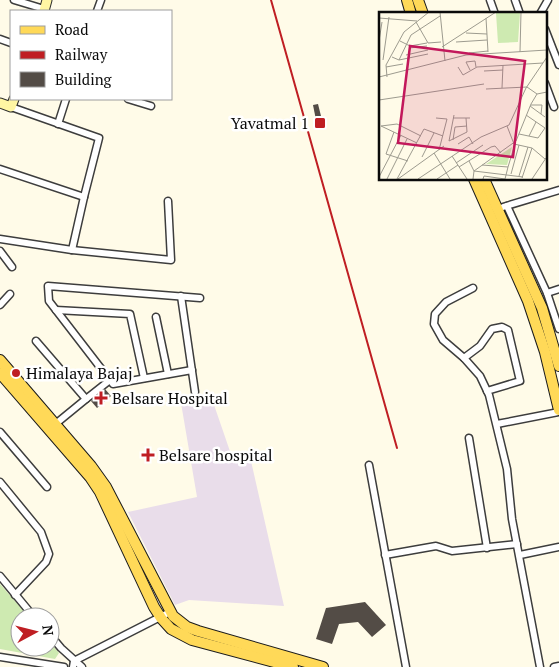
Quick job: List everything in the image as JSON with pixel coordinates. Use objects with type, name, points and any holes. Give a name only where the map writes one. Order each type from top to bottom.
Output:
[{"type":"main road","points":[[406,0],[410,12]]},
{"type":"main road","points":[[418,0],[422,12]]},
{"type":"main road","points":[[474,180],[528,301],[545,352],[559,411]]},
{"type":"main road","points":[[485,180],[502,207],[542,308],[559,366]]},
{"type":"main road","points":[[0,360],[100,492],[154,607],[170,629],[192,640],[293,667]]},
{"type":"main road","points":[[0,373],[91,466],[106,487],[170,612],[180,622],[198,631],[323,667]]},
{"type":"street","points":[[14,0],[45,7]]},
{"type":"street","points":[[490,0],[494,12]]},
{"type":"street","points":[[515,0],[519,12]]},
{"type":"street","points":[[541,12],[548,0]]},
{"type":"street","points":[[546,31],[559,65]]},
{"type":"street","points":[[546,86],[554,107]]},
{"type":"street","points":[[58,124],[66,100]]},
{"type":"street","points":[[131,100],[151,106]]},
{"type":"street","points":[[0,103],[12,103],[58,124],[100,138],[72,250]]},
{"type":"street","points":[[0,169],[84,197]]},
{"type":"street","points":[[559,190],[502,207],[547,293],[559,329]]},
{"type":"street","points":[[0,239],[72,250],[171,260],[168,201]]},
{"type":"street","points":[[0,252],[12,267]]},
{"type":"street","points":[[192,370],[113,384],[49,301],[48,286],[200,298]]},
{"type":"street","points":[[473,288],[446,302],[435,314],[434,324],[443,340],[464,358],[480,376],[487,391],[507,469],[512,519],[540,667]]},
{"type":"street","points":[[547,293],[559,289]]},
{"type":"street","points":[[0,305],[10,294]]},
{"type":"street","points":[[181,296],[195,392]]},
{"type":"street","points":[[56,310],[130,314],[144,378]]},
{"type":"street","points":[[156,317],[168,374]]},
{"type":"street","points":[[464,358],[480,346],[492,329],[502,327],[508,330],[520,381],[487,391]]},
{"type":"street","points":[[36,341],[86,399]]},
{"type":"street","points":[[52,427],[110,380]]},
{"type":"street","points":[[497,424],[559,411]]},
{"type":"street","points":[[0,432],[47,488]]},
{"type":"street","points":[[469,438],[487,548]]},
{"type":"street","points":[[369,466],[406,667]]},
{"type":"street","points":[[0,482],[41,532],[50,554],[46,562],[15,595]]},
{"type":"street","points":[[385,555],[436,546],[452,551],[517,544]]},
{"type":"street","points":[[520,555],[559,547]]},
{"type":"street","points":[[0,576],[25,607]]},
{"type":"street","points":[[73,664],[170,612]]},
{"type":"street","points":[[60,648],[73,664],[82,667]]},
{"type":"street","points":[[0,656],[64,667]]},
{"type":"street","points":[[554,667],[559,666]]},
{"type":"shaded area","points":[[212,399],[234,463],[251,461],[284,606],[189,600],[175,605],[128,512],[197,497],[181,403]]},
{"type":"green space","points":[[0,584],[20,607],[10,607],[10,651],[0,649]]},
{"type":"building","points":[[318,104],[323,124],[317,125],[313,105]]},
{"type":"building","points":[[105,389],[111,396],[97,408],[91,401]]},
{"type":"building","points":[[365,602],[386,625],[372,637],[358,622],[339,624],[332,644],[316,639],[326,608]]},
{"type":"railway","points":[[271,0],[397,448]]},
{"type":"place","name":"Yavatmal 1","points":[[320,123]]},
{"type":"place","name":"Himalaya Bajaj","points":[[16,373]]},
{"type":"place","name":"Belsare Hospital","points":[[101,398]]},
{"type":"place","name":"Belsare hospital","points":[[148,455]]}]
